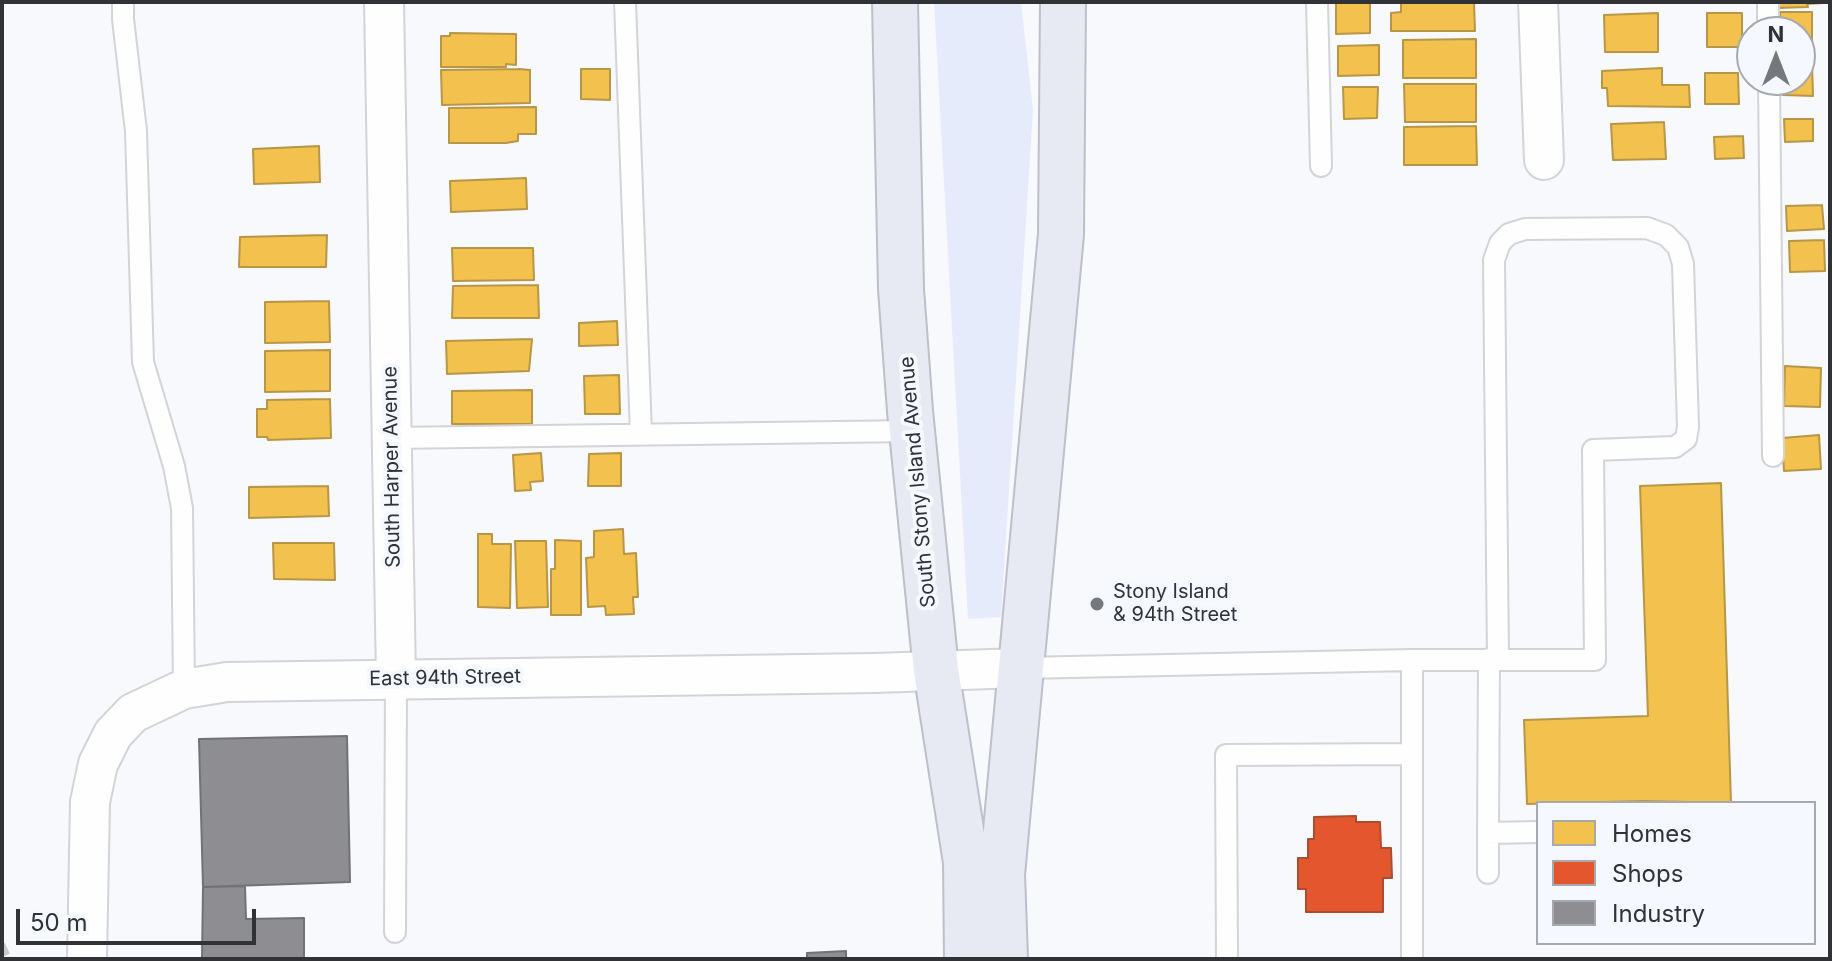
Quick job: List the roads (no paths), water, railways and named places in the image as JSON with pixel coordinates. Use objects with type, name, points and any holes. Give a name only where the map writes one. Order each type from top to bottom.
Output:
[{"type":"highway","name":"South Stony Island Avenue","points":[[895,2],[901,289],[936,670],[966,862],[967,959]]},
{"type":"highway","points":[[1005,959],[1002,874],[1061,234],[1063,2]]},
{"type":"street","name":"South Harper Avenue","points":[[384,2],[396,678]]},
{"type":"street","points":[[1538,2],[1544,160]]},
{"type":"street","name":"East 94th Street","points":[[87,959],[90,802],[98,764],[113,734],[133,713],[184,689],[227,682],[1021,668]]},
{"type":"lane","points":[[123,2],[136,131],[143,362],[174,466],[182,508],[184,689]]},
{"type":"lane","points":[[625,2],[641,434]]},
{"type":"lane","points":[[1317,2],[1321,166]]},
{"type":"lane","points":[[1769,96],[1773,456]]},
{"type":"lane","points":[[1021,668],[1412,660],[1493,659],[1595,660],[1593,450],[1659,449],[1675,447],[1686,439],[1683,264],[1678,247],[1666,235],[1647,228],[1525,229],[1509,234],[1500,243],[1494,260],[1493,659],[1488,873]]},
{"type":"lane","points":[[392,438],[912,431]]},
{"type":"lane","points":[[1412,660],[1412,959]]},
{"type":"lane","name":"South Harper Avenue","points":[[395,932],[396,678]]},
{"type":"lane","points":[[1227,959],[1226,755],[1411,754]]},
{"type":"lane","points":[[1488,833],[1536,832]]},
{"type":"railway","points":[[2,944],[9,959]]},
{"type":"place","name":"Stony Island & 94th Street","points":[[1097,604]]}]
